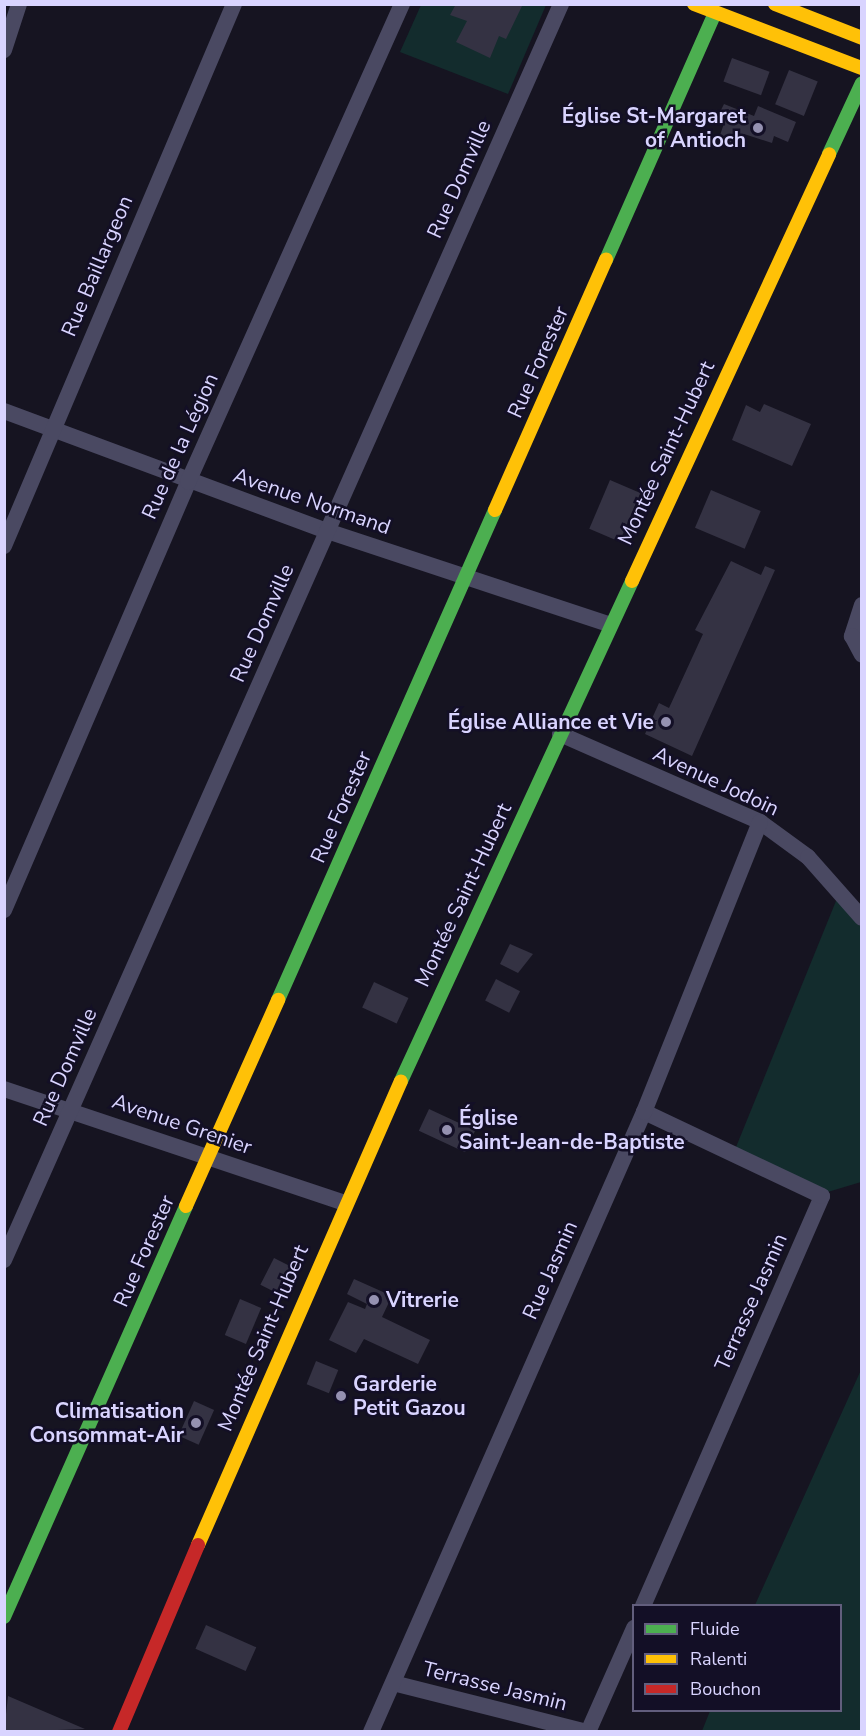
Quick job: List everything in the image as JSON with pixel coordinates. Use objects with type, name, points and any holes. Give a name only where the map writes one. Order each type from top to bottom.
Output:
[{"type":"street","points":[[4,50],[19,4]]},
{"type":"street","name":"Rue Baillargeon","points":[[4,546],[51,430],[234,4]]},
{"type":"street","name":"Rue de la Légion","points":[[4,910],[188,482],[402,4]]},
{"type":"street","name":"Rue Domville","points":[[4,1260],[561,4]]},
{"type":"street","points":[[694,4],[861,68]]},
{"type":"street","points":[[775,4],[861,38]]},
{"type":"street","name":"Rue Forester","points":[[4,1617],[715,13]]},
{"type":"street","name":"Montée Saint-Hubert","points":[[119,1731],[344,1203],[609,624],[861,83]]},
{"type":"street","name":"Avenue Normand","points":[[4,411],[188,482],[327,531],[609,624]]},
{"type":"street","points":[[861,605],[852,636],[861,655]]},
{"type":"street","name":"Avenue Jodoin","points":[[560,734],[760,822],[808,857],[861,918]]},
{"type":"street","name":"Rue Jasmin","points":[[371,1731],[644,1112],[760,822]]},
{"type":"street","name":"Avenue Grenier","points":[[4,1089],[344,1203]]},
{"type":"street","name":"Terrasse Jasmin","points":[[643,1604],[822,1196],[644,1112]]},
{"type":"street","name":"Terrasse Jasmin","points":[[393,1683],[587,1731],[632,1630]]},
{"type":"green space","points":[[421,5],[546,5],[508,94],[400,52]]},
{"type":"green space","points":[[838,896],[861,923],[861,1182],[821,1194],[734,1152]]},
{"type":"green space","points":[[861,1370],[861,1731],[702,1731],[710,1712],[842,1712],[842,1604],[755,1604]]},
{"type":"building","points":[[456,4],[523,4],[506,39],[499,36],[490,58],[456,42],[467,21],[450,15]]},
{"type":"building","points":[[732,58],[770,72],[761,95],[723,81]]},
{"type":"building","points":[[789,70],[818,82],[804,116],[775,104]]},
{"type":"building","name":"Église St-Margaret of Antioch","points":[[724,104],[754,116],[758,106],[796,122],[788,142],[774,136],[772,143],[744,134],[739,146],[719,138],[727,115],[720,112]]},
{"type":"building","points":[[764,404],[811,424],[792,466],[732,440],[746,405],[760,412]]},
{"type":"building","points":[[610,480],[640,493],[620,542],[589,529]]},
{"type":"building","points":[[711,490],[761,511],[745,549],[695,528]]},
{"type":"building","points":[[731,561],[761,575],[765,566],[775,570],[692,756],[645,734],[659,703],[669,708],[703,634],[695,630]]},
{"type":"building","points":[[510,944],[533,954],[518,973],[500,964]]},
{"type":"building","points":[[496,979],[520,991],[509,1013],[485,1000]]},
{"type":"building","points":[[374,982],[408,998],[397,1023],[362,1007]]},
{"type":"building","name":"Église Saint-Jean-de-Baptiste","points":[[429,1109],[475,1131],[465,1152],[419,1131]]},
{"type":"building","points":[[274,1258],[292,1267],[278,1294],[260,1285]]},
{"type":"building","points":[[354,1279],[392,1296],[382,1317],[430,1340],[418,1364],[364,1339],[356,1353],[329,1340],[348,1302],[365,1309],[367,1304],[347,1294]]},
{"type":"building","points":[[240,1299],[261,1308],[246,1344],[225,1335]]},
{"type":"building","points":[[316,1361],[338,1370],[329,1393],[307,1384]]},
{"type":"building","name":"Climatisation Consommat-Air","points":[[194,1401],[214,1410],[199,1445],[179,1436]]},
{"type":"building","points":[[206,1625],[256,1647],[246,1671],[195,1649]]},
{"type":"building","points":[[8,1696],[85,1729],[4,1732]]},
{"type":"traffic: fast","points":[[606,260],[715,13]]},
{"type":"traffic: fast","points":[[829,154],[862,83]]},
{"type":"traffic: fast","points":[[278,1000],[495,510]]},
{"type":"traffic: fast","points":[[401,1081],[632,581]]},
{"type":"traffic: fast","points":[[4,1617],[186,1206]]},
{"type":"traffic: slow","points":[[694,4],[862,68]]},
{"type":"traffic: slow","points":[[775,4],[862,38]]},
{"type":"traffic: slow","points":[[632,581],[829,154]]},
{"type":"traffic: slow","points":[[495,510],[606,260]]},
{"type":"traffic: slow","points":[[186,1206],[278,1000]]},
{"type":"traffic: slow","points":[[198,1545],[401,1081]]},
{"type":"traffic: jam","points":[[119,1732],[198,1545]]},
{"type":"place","name":"Église St-Margaret of Antioch","points":[[758,128]]},
{"type":"place","name":"Église Alliance et Vie","points":[[666,722]]},
{"type":"place","name":"Église Saint-Jean-de-Baptiste","points":[[447,1130]]},
{"type":"place","name":"Vitrerie","points":[[374,1300]]},
{"type":"place","name":"Garderie Petit Gazou","points":[[341,1396]]},
{"type":"place","name":"Climatisation Consommat-Air","points":[[196,1423]]}]
